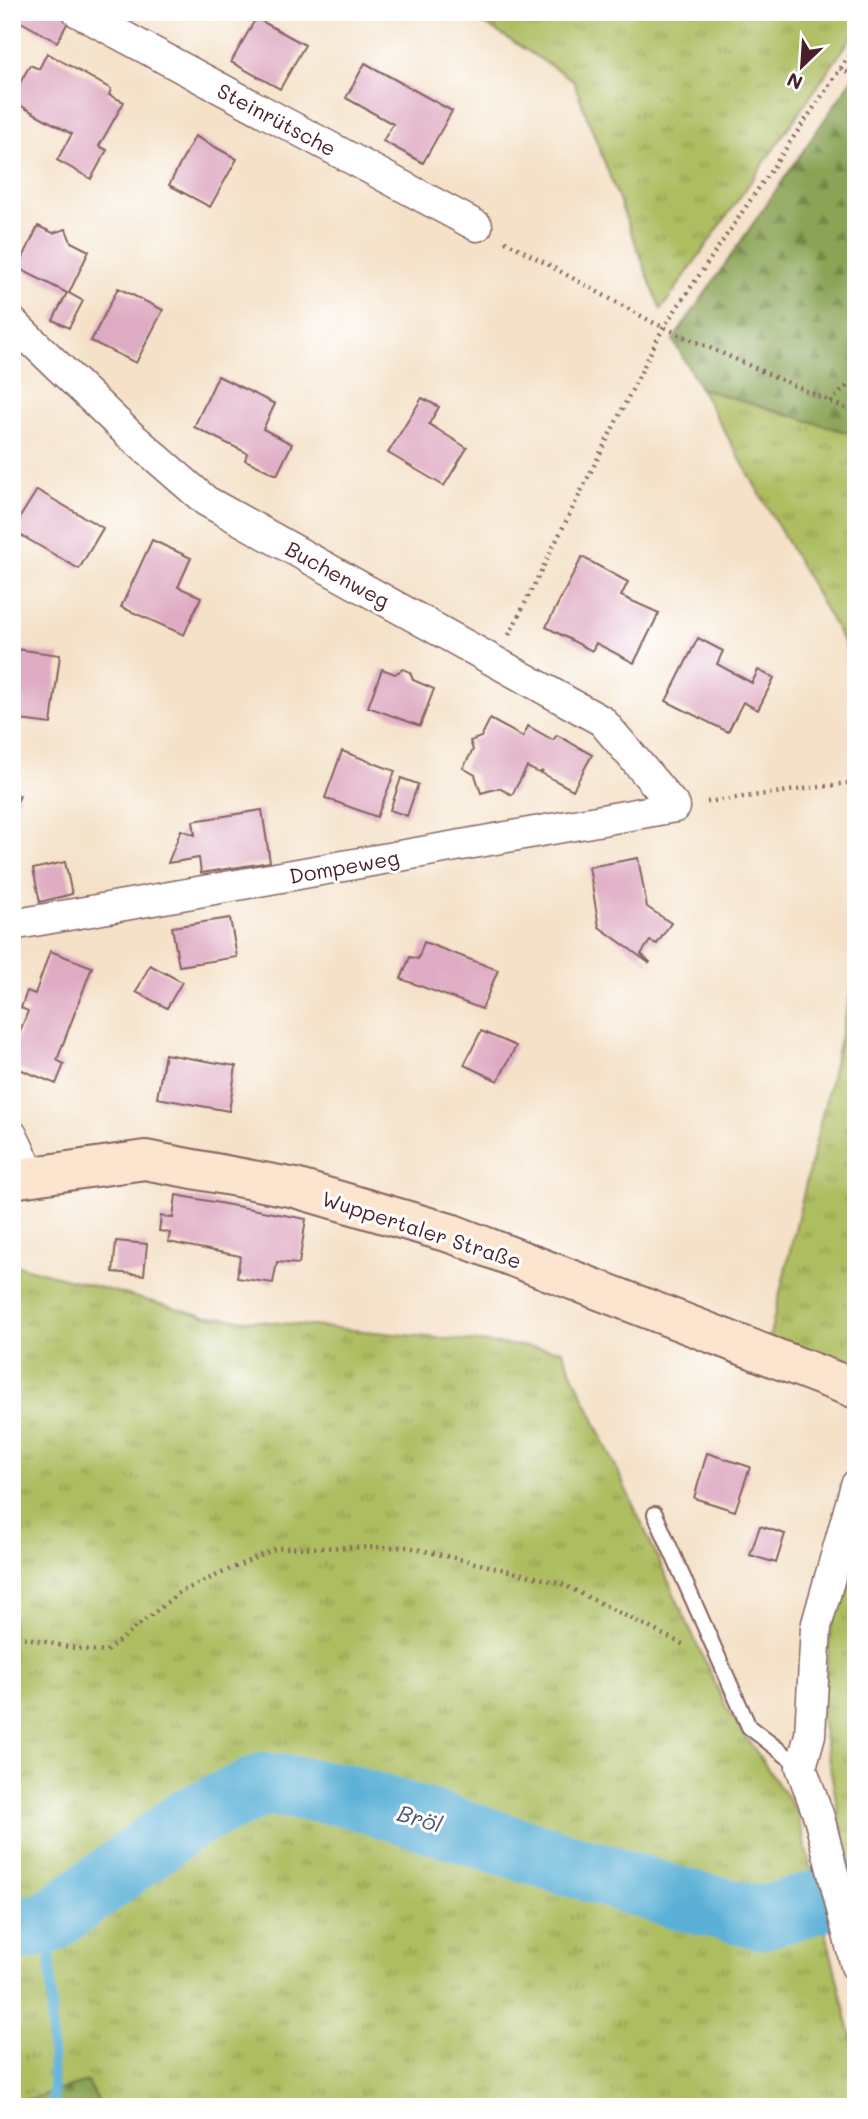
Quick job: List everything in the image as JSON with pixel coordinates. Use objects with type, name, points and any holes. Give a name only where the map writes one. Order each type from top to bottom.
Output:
[{"type":"main road","name":"Wuppertaler Straße","points":[[22,1177],[145,1160],[295,1188],[453,1234],[856,1390]]},
{"type":"street","name":"Steinrütsche","points":[[78,12],[477,226]]},
{"type":"street","name":"Buchenweg","points":[[12,322],[130,435],[206,502],[602,721],[675,807]]},
{"type":"street","name":"Dompeweg","points":[[12,925],[675,807]]},
{"type":"street","points":[[12,1135],[22,1177]]},
{"type":"street","points":[[856,1485],[816,1627],[810,1735],[801,1767],[819,1817],[856,1966]]},
{"type":"lane","points":[[655,1514],[749,1727],[801,1767]]},
{"type":"path","points":[[495,662],[663,328],[856,46]]},
{"type":"path","points":[[840,68],[856,77]]},
{"type":"path","points":[[477,226],[663,328],[856,413]]},
{"type":"path","points":[[830,402],[856,378]]},
{"type":"path","points":[[675,807],[856,782]]},
{"type":"path","points":[[12,1632],[14,1635],[68,1647],[105,1652],[180,1592],[277,1548],[408,1547],[560,1583],[721,1664]]},
{"type":"green space","points":[[466,12],[856,12],[856,31],[661,310],[573,80]]},
{"type":"green space","points":[[856,74],[856,435],[700,388],[673,340]]},
{"type":"green space","points":[[700,388],[856,435],[856,664]]},
{"type":"green space","points":[[856,972],[856,1371],[769,1339]]},
{"type":"green space","points":[[12,1264],[205,1316],[562,1350],[726,1707],[797,1812],[856,2057],[856,2107],[101,2107],[88,2082],[12,2104]]},
{"type":"green space","points":[[856,1532],[856,1908],[821,1718],[831,1628]]},
{"type":"green space","points":[[88,2082],[101,2107],[12,2107],[12,2104]]},
{"type":"building","points":[[12,12],[62,12],[71,17],[57,42],[12,17]]},
{"type":"building","points":[[256,18],[305,45],[280,89],[231,62]]},
{"type":"building","points":[[47,53],[111,89],[109,95],[124,102],[99,146],[107,150],[91,179],[57,160],[72,134],[12,101],[30,65],[39,69]]},
{"type":"building","points":[[365,63],[452,111],[423,163],[383,141],[393,124],[346,98]]},
{"type":"building","points":[[195,136],[237,159],[210,207],[169,185]]},
{"type":"building","points":[[38,226],[53,233],[66,229],[71,242],[89,251],[69,293],[83,301],[69,328],[53,320],[67,293],[18,268]]},
{"type":"building","points":[[118,288],[163,310],[136,363],[91,341]]},
{"type":"building","points":[[218,376],[275,404],[263,429],[292,444],[277,475],[245,460],[247,453],[194,427]]},
{"type":"building","points":[[422,398],[439,407],[429,424],[467,448],[444,486],[388,453]]},
{"type":"building","points":[[37,490],[103,528],[79,569],[12,530]]},
{"type":"building","points":[[152,540],[191,558],[178,587],[201,597],[184,635],[121,607]]},
{"type":"building","points":[[582,557],[628,582],[621,596],[659,613],[634,663],[596,643],[592,651],[546,627]]},
{"type":"building","points":[[698,638],[723,651],[717,664],[752,683],[758,670],[774,678],[758,710],[743,702],[728,732],[666,701]]},
{"type":"building","points":[[16,649],[60,655],[51,724],[12,719],[12,682]]},
{"type":"building","points":[[382,669],[395,674],[403,669],[410,672],[413,680],[434,689],[420,726],[368,707]]},
{"type":"building","points":[[490,719],[523,737],[528,726],[553,740],[557,735],[592,755],[573,790],[541,773],[543,771],[539,773],[527,767],[512,795],[499,788],[481,793],[475,775],[463,768],[473,750],[470,741],[481,737]]},
{"type":"building","points":[[342,751],[395,771],[377,817],[325,798]]},
{"type":"building","points":[[401,778],[418,784],[407,816],[390,810]]},
{"type":"building","points":[[12,792],[20,796],[12,811]]},
{"type":"building","points":[[262,810],[270,862],[201,873],[199,858],[168,863],[181,830],[195,835],[193,821]]},
{"type":"building","points":[[638,858],[647,907],[671,923],[657,944],[650,941],[641,954],[649,963],[599,927],[589,867]]},
{"type":"building","points":[[65,862],[72,894],[40,902],[33,869]]},
{"type":"building","points":[[230,918],[237,957],[179,966],[172,927]]},
{"type":"building","points":[[424,942],[498,970],[482,1009],[401,979],[410,957],[418,959]]},
{"type":"building","points":[[50,951],[92,967],[57,1060],[64,1064],[56,1084],[12,1066],[12,1052],[28,1011],[21,1008],[27,991],[35,994]]},
{"type":"building","points":[[150,965],[182,982],[167,1008],[136,992]]},
{"type":"building","points":[[481,1031],[516,1046],[498,1081],[464,1065]]},
{"type":"building","points":[[165,1054],[236,1066],[229,1111],[157,1098]]},
{"type":"building","points":[[176,1195],[306,1219],[299,1264],[277,1262],[273,1283],[237,1278],[240,1256],[168,1242],[170,1233],[159,1231],[161,1216],[173,1218]]},
{"type":"building","points":[[116,1241],[147,1244],[144,1275],[113,1272]]},
{"type":"building","points":[[707,1453],[750,1467],[735,1511],[694,1498]]},
{"type":"building","points":[[760,1526],[785,1534],[776,1563],[750,1555]]},
{"type":"waterway","name":"Bröl","points":[[12,1931],[50,1922],[190,1818],[265,1784],[346,1795],[677,1898],[762,1918],[856,1890]]},
{"type":"waterway","points":[[50,1922],[53,2107]]}]
